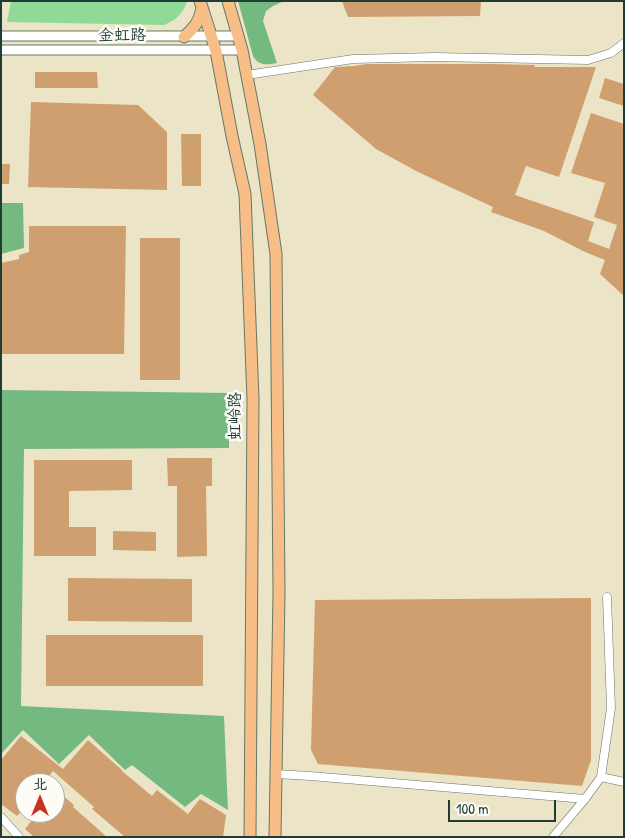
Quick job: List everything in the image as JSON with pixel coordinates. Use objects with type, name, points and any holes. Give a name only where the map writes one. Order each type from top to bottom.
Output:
[{"type":"main road","points":[[228,1],[247,75],[260,144],[276,254],[279,592],[275,837]]},
{"type":"main road","points":[[184,37],[200,19],[201,4]]},
{"type":"main road","name":"虹岭路","points":[[201,4],[216,51],[245,194],[253,399],[250,837]]},
{"type":"street","name":"金虹路","points":[[1,36],[238,36]]},
{"type":"street","points":[[247,75],[353,59],[436,57],[588,60],[611,53],[624,43]]},
{"type":"street","name":"金虹路","points":[[1,50],[242,50]]},
{"type":"street","points":[[553,837],[585,799],[601,776],[611,708],[607,597]]},
{"type":"street","points":[[276,774],[585,799]]},
{"type":"street","points":[[601,776],[624,782]]},
{"type":"street","points":[[1,817],[19,837]]},
{"type":"green space","points":[[11,1],[187,1],[178,16],[164,25],[7,22]]},
{"type":"green space","points":[[238,1],[288,1],[273,6],[266,11],[263,21],[277,63],[263,64],[258,62],[253,56]]},
{"type":"green space","points":[[1,203],[23,203],[24,248],[1,254]]},
{"type":"green space","points":[[1,390],[230,393],[229,448],[24,449],[21,706],[224,716],[228,810],[201,794],[185,807],[132,765],[125,770],[89,735],[59,764],[23,730],[1,754]]},
{"type":"building","points":[[342,1],[481,1],[480,16],[348,17]]},
{"type":"building","points":[[366,64],[493,64],[535,65],[534,67],[596,67],[559,177],[526,166],[515,195],[594,222],[588,241],[609,249],[617,225],[594,217],[605,183],[571,173],[591,113],[624,124],[624,296],[600,274],[605,260],[544,231],[491,212],[493,207],[418,172],[376,149],[313,95],[335,67]]},
{"type":"building","points":[[35,72],[97,72],[98,88],[35,88]]},
{"type":"building","points":[[605,78],[624,84],[624,106],[599,98]]},
{"type":"building","points":[[31,102],[138,105],[167,132],[167,190],[28,187]]},
{"type":"building","points":[[181,134],[201,134],[201,186],[182,186]]},
{"type":"building","points":[[1,164],[10,164],[9,184],[1,184]]},
{"type":"building","points":[[29,226],[126,226],[124,354],[1,354],[1,263],[19,259],[19,255],[29,252]]},
{"type":"building","points":[[140,238],[180,238],[180,380],[140,380]]},
{"type":"building","points":[[167,458],[212,458],[212,486],[206,486],[207,556],[177,557],[177,486],[168,486]]},
{"type":"building","points":[[34,460],[132,460],[132,490],[69,491],[69,527],[96,527],[96,556],[34,556]]},
{"type":"building","points":[[113,531],[156,532],[156,551],[113,550]]},
{"type":"building","points":[[68,578],[192,579],[192,622],[68,621]]},
{"type":"building","points":[[591,598],[591,760],[582,786],[318,764],[311,750],[315,600]]},
{"type":"building","points":[[46,635],[203,635],[203,686],[46,686]]},
{"type":"building","points":[[21,736],[63,769],[88,740],[152,796],[157,790],[188,814],[200,799],[226,815],[223,837],[125,837],[92,809],[94,807],[65,782],[65,773],[55,773],[53,771],[52,773],[15,773],[15,814],[1,804],[1,760]]},
{"type":"building","points":[[65,797],[107,837],[34,837],[25,829],[30,823],[65,823]]}]
